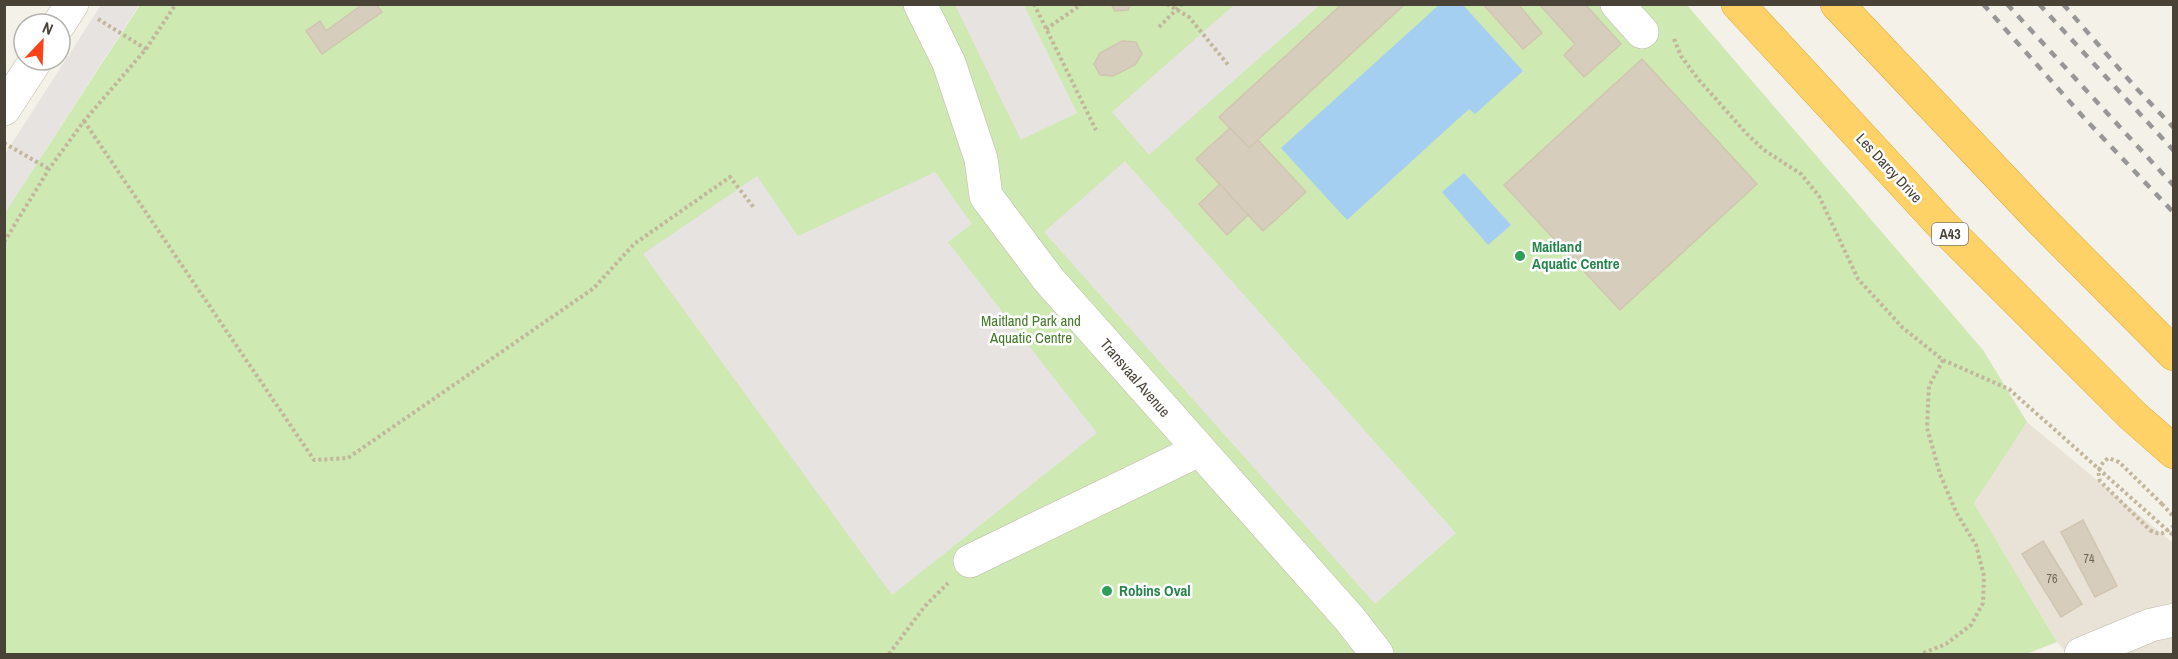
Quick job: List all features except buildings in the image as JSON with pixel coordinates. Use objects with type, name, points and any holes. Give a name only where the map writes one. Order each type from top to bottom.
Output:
[{"type":"highway","name":"Les Darcy Drive","points":[[1738,4],[1944,227],[2132,415],[2174,452]]},
{"type":"highway","points":[[1837,4],[2041,220],[2174,354]]},
{"type":"highway","points":[[1843,4],[1880,48]]},
{"type":"street","name":"Transvaal Avenue","points":[[920,4],[949,63],[981,159],[986,196],[1049,280],[1349,618],[1377,654]]},
{"type":"street","points":[[1617,4],[1656,31]]},
{"type":"street","points":[[4,109],[28,72]]},
{"type":"street","points":[[970,561],[1199,450]]},
{"type":"street","points":[[2084,654],[2151,625],[2174,620]]},
{"type":"path","points":[[4,242],[49,169],[84,121],[146,49],[176,4]]},
{"type":"path","points":[[1034,4],[1096,130]]},
{"type":"path","points":[[1046,29],[1082,4]]},
{"type":"path","points":[[1167,4],[1189,17],[1229,66]]},
{"type":"path","points":[[1159,27],[1182,4]]},
{"type":"path","points":[[82,10],[146,49]]},
{"type":"path","points":[[1656,31],[1681,56],[1747,134],[1764,150],[1801,174],[1819,196],[1858,279],[1903,328],[1942,360],[2009,389],[2174,536]]},
{"type":"path","points":[[84,121],[314,460],[348,458],[594,288],[634,243],[730,177],[755,209]]},
{"type":"path","points":[[4,143],[49,169]]},
{"type":"path","points":[[1922,654],[1947,644],[1971,625],[1983,603],[1984,576],[1976,545],[1956,512],[1940,474],[1927,428],[1929,386],[1942,360]]},
{"type":"path","points":[[2174,516],[2119,462],[2108,458],[2100,465],[2098,473],[2100,481],[2150,530],[2157,534],[2164,534],[2174,526]]},
{"type":"path","points":[[889,654],[925,606],[970,561]]},
{"type":"shaded area","points":[[101,5],[139,5],[5,213],[5,154],[58,72],[72,72],[72,50]]},
{"type":"shaded area","points":[[955,5],[1024,5],[1077,113],[1021,140]]},
{"type":"shaded area","points":[[1234,5],[1320,5],[1149,155],[1112,112]]},
{"type":"shaded area","points":[[1125,161],[1456,533],[1375,604],[1044,232]]},
{"type":"shaded area","points":[[935,172],[972,224],[948,242],[1097,433],[892,595],[643,254],[757,176],[798,236]]},
{"type":"shaded area","points":[[2027,422],[2173,543],[2173,654],[2068,654],[2057,642],[1974,503]]},
{"type":"green space","name":"Maitland Park and Aquatic Centre","points":[[140,5],[1687,5],[1983,350],[2027,422],[1974,503],[2057,642],[2026,654],[5,654],[4,214]]},
{"type":"water","points":[[1440,4],[1463,5],[1523,71],[1475,114],[1469,109],[1347,220],[1281,148]]},
{"type":"water","points":[[1464,173],[1511,225],[1488,245],[1442,192]]},
{"type":"railway","points":[[1983,4],[2086,120],[2174,213]]},
{"type":"railway","points":[[2007,4],[2174,186]]},
{"type":"railway","points":[[2039,4],[2174,151]]},
{"type":"railway","points":[[2063,4],[2174,128]]},
{"type":"place","name":"Maitland Aquatic Centre","points":[[1520,256]]},
{"type":"place","name":"Robins Oval","points":[[1107,591]]}]
